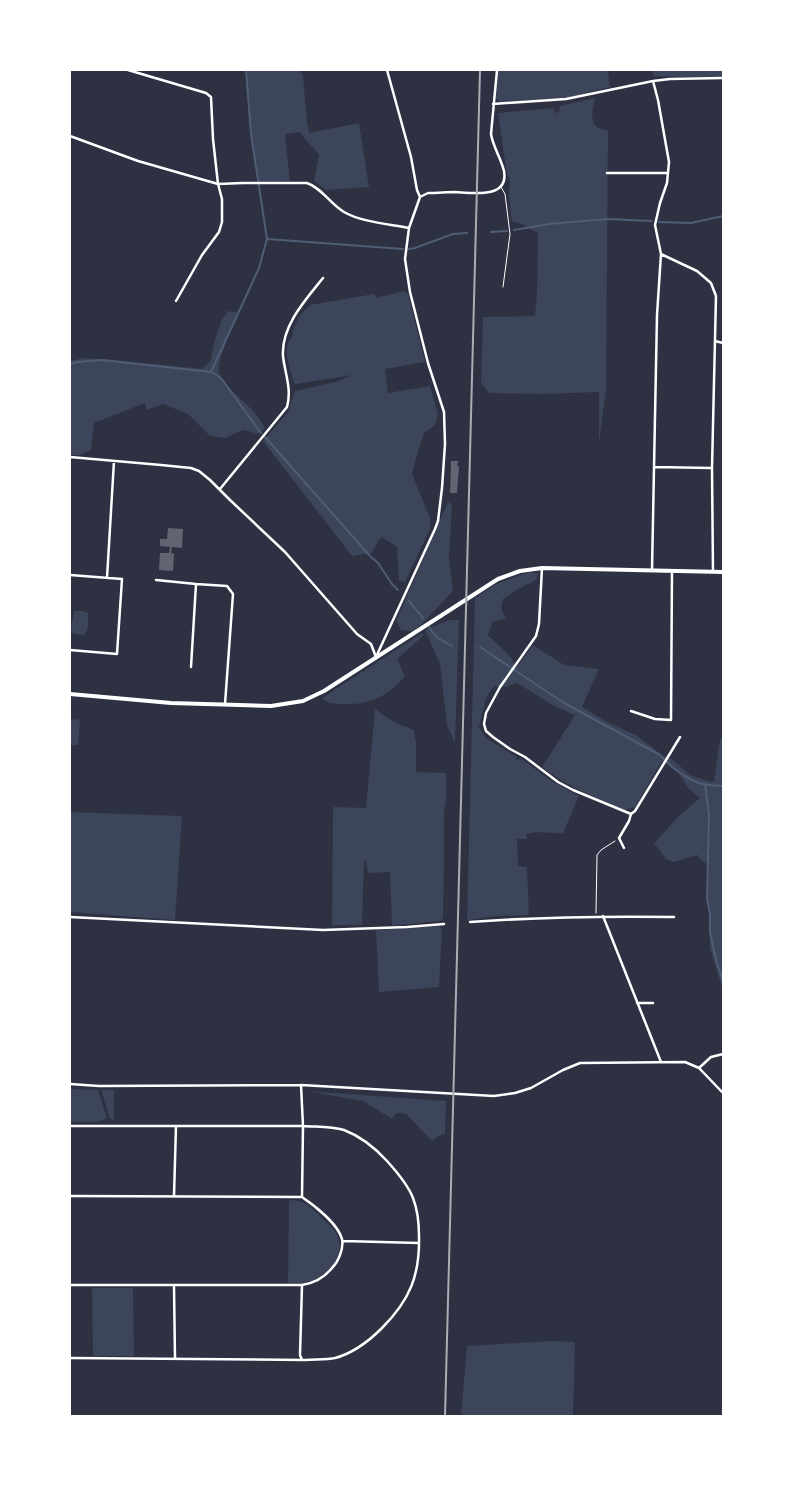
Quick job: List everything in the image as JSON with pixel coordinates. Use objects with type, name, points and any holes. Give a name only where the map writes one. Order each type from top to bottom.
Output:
[{"type":"main road","points":[[70,694],[171,704],[271,706],[303,701],[334,685],[498,579],[520,571],[542,568],[723,572]]},
{"type":"street","points":[[128,70],[206,93],[211,97],[217,179],[222,199],[222,222],[219,232],[202,255],[176,301]]},
{"type":"street","points":[[387,70],[411,156],[420,197]]},
{"type":"street","points":[[376,657],[435,528],[438,520],[442,488],[445,444],[444,412],[428,363],[410,292],[406,259],[408,228],[420,197],[428,193],[486,193],[492,192],[503,183],[504,171],[492,142],[491,134],[492,104],[497,70]]},
{"type":"street","points":[[492,104],[566,99],[670,79],[723,78]]},
{"type":"street","points":[[652,570],[657,315],[661,254],[655,225],[668,174],[669,162],[654,81]]},
{"type":"street","points":[[70,136],[138,161],[218,184],[261,182],[307,183],[313,185],[334,205],[353,217],[408,228]]},
{"type":"street","points":[[607,173],[668,174]]},
{"type":"street","points":[[661,254],[697,271],[710,283],[716,296],[712,468],[714,572]]},
{"type":"street","points":[[220,489],[287,406],[289,391],[283,355],[284,340],[304,302],[324,278]]},
{"type":"street","points":[[715,341],[723,343]]},
{"type":"street","points":[[70,457],[162,464],[199,471],[285,552],[357,634],[371,644],[376,657]]},
{"type":"street","points":[[106,578],[114,461]]},
{"type":"street","points":[[654,466],[712,468]]},
{"type":"street","points":[[542,568],[539,624],[536,636],[500,687],[486,713],[484,724],[486,731],[558,782],[631,814]]},
{"type":"street","points":[[631,711],[655,718],[671,720],[672,571]]},
{"type":"street","points":[[70,575],[122,579],[117,654],[70,650]]},
{"type":"street","points":[[156,580],[227,586],[233,594],[225,705]]},
{"type":"street","points":[[191,666],[196,584]]},
{"type":"street","points":[[624,848],[619,838],[631,814],[680,737]]},
{"type":"street","points":[[470,922],[515,918],[596,916],[674,917]]},
{"type":"street","points":[[603,916],[661,1062]]},
{"type":"street","points":[[70,917],[323,930],[444,924]]},
{"type":"street","points":[[637,1003],[653,1003]]},
{"type":"street","points":[[698,1068],[711,1058],[723,1054]]},
{"type":"street","points":[[70,1084],[99,1086],[301,1085],[494,1096],[515,1093],[531,1088],[580,1063],[685,1062],[698,1068],[723,1093]]},
{"type":"street","points":[[301,1085],[303,1126],[302,1197]]},
{"type":"street","points":[[70,1126],[333,1127],[363,1140],[382,1155],[399,1174],[413,1198],[419,1221],[417,1271],[411,1289],[397,1313],[372,1338],[356,1350],[334,1358],[302,1360],[70,1358]]},
{"type":"street","points":[[174,1196],[176,1126]]},
{"type":"street","points":[[70,1196],[302,1197],[322,1213],[340,1233],[343,1241],[338,1260],[329,1272],[312,1284],[70,1285]]},
{"type":"street","points":[[343,1241],[419,1243]]},
{"type":"street","points":[[302,1285],[300,1355],[302,1360]]},
{"type":"street","points":[[174,1286],[175,1359]]},
{"type":"lane","points":[[500,187],[505,194],[510,234],[503,287]]},
{"type":"path","points":[[596,916],[597,855],[600,850],[619,838]]},
{"type":"shaded area","points":[[246,70],[298,70],[303,75],[309,133],[359,123],[369,187],[326,190],[314,181],[319,155],[300,132],[285,134],[290,181],[259,182],[251,134]]},
{"type":"shaded area","points":[[498,70],[608,70],[610,87],[566,98],[501,103],[495,97]]},
{"type":"shaded area","points":[[653,70],[723,70],[723,78],[654,76]]},
{"type":"shaded area","points":[[595,98],[592,113],[594,124],[608,131],[606,391],[599,442],[599,392],[489,393],[481,383],[483,317],[535,316],[537,294],[538,233],[520,223],[513,222],[511,219],[510,182],[506,169],[498,113],[553,108],[555,113],[559,112],[560,106]]},
{"type":"shaded area","points":[[404,291],[408,294],[425,362],[385,369],[388,393],[430,386],[438,414],[435,425],[424,433],[412,474],[430,518],[430,529],[405,582],[399,580],[397,547],[382,537],[372,553],[352,556],[263,441],[288,412],[295,391],[335,382],[353,375],[294,383],[288,363],[287,348],[296,323],[306,309],[310,305],[374,294],[376,298]]},
{"type":"shaded area","points":[[228,311],[239,313],[222,354],[219,369],[220,375],[226,384],[258,417],[265,428],[259,434],[243,430],[225,438],[210,436],[188,414],[163,404],[147,410],[145,403],[94,423],[91,450],[79,455],[70,455],[70,361],[85,358],[104,359],[202,369],[211,360],[214,342],[222,320]]},
{"type":"shaded area","points":[[448,502],[452,505],[449,559],[453,591],[421,625],[412,631],[401,630],[396,621]]},
{"type":"shaded area","points":[[530,572],[538,574],[536,580],[503,599],[501,608],[506,619],[493,621],[488,635],[508,654],[517,667],[533,645],[564,665],[599,669],[582,707],[609,723],[636,735],[662,755],[672,759],[690,775],[714,782],[720,739],[723,739],[723,990],[710,949],[710,914],[707,899],[708,865],[698,855],[674,862],[666,859],[654,843],[680,815],[700,798],[688,788],[678,772],[662,761],[635,807],[624,810],[559,779],[542,767],[575,715],[554,706],[517,683],[507,687],[494,686],[486,698],[479,727],[486,738],[517,757],[516,760],[522,759],[550,780],[579,796],[563,833],[531,833],[526,834],[527,839],[517,839],[518,866],[527,867],[529,915],[497,916],[467,920],[475,598],[498,583]]},
{"type":"shaded area","points":[[74,611],[88,613],[88,627],[85,635],[73,634],[71,630]]},
{"type":"shaded area","points":[[449,620],[459,620],[455,743],[447,726],[440,664],[425,630]]},
{"type":"shaded area","points":[[422,633],[424,635],[397,659],[405,676],[389,692],[371,701],[351,704],[329,703],[322,698]]},
{"type":"shaded area","points":[[375,709],[394,722],[414,730],[416,772],[446,773],[443,918],[440,921],[392,926],[390,872],[368,873],[366,860],[364,861],[362,925],[332,925],[333,809],[334,807],[366,808]]},
{"type":"shaded area","points":[[70,719],[80,720],[78,745],[70,745]]},
{"type":"shaded area","points":[[70,812],[182,816],[175,920],[70,912]]},
{"type":"shaded area","points":[[438,926],[442,932],[439,987],[379,992],[376,930]]},
{"type":"shaded area","points":[[70,1089],[98,1090],[107,1118],[98,1122],[70,1122]]},
{"type":"shaded area","points":[[101,1090],[114,1090],[114,1121],[110,1118]]},
{"type":"shaded area","points":[[306,1091],[446,1101],[445,1134],[438,1136],[432,1141],[406,1114],[397,1113],[392,1119],[363,1101]]},
{"type":"shaded area","points":[[289,1200],[304,1203],[311,1207],[334,1231],[339,1243],[339,1251],[333,1265],[321,1276],[305,1283],[288,1283]]},
{"type":"shaded area","points":[[92,1288],[133,1288],[134,1356],[93,1356]]},
{"type":"shaded area","points":[[551,1341],[575,1342],[573,1416],[461,1416],[467,1346]]},
{"type":"building","points":[[451,461],[458,461],[457,466],[459,466],[457,493],[450,493]]},
{"type":"building","points":[[168,528],[183,529],[182,548],[172,547],[171,553],[174,554],[173,571],[159,570],[160,553],[169,553],[170,547],[160,546],[160,539],[167,539]]},
{"type":"waterway","points":[[70,364],[102,360],[211,372],[259,268],[267,239],[251,134],[246,70]]},
{"type":"waterway","points":[[659,222],[691,223],[723,216]]},
{"type":"waterway","points":[[514,230],[549,224],[608,219],[652,221]]},
{"type":"waterway","points":[[491,232],[507,231]]},
{"type":"waterway","points":[[409,249],[453,234],[467,233]]},
{"type":"waterway","points":[[267,239],[403,249]]},
{"type":"waterway","points":[[211,372],[221,378],[261,433]]},
{"type":"waterway","points":[[265,437],[378,563],[398,590]]},
{"type":"waterway","points":[[409,601],[423,618]]},
{"type":"waterway","points":[[429,627],[436,637],[452,646]]},
{"type":"waterway","points":[[480,647],[564,703],[660,755],[688,778],[702,784],[723,786]]},
{"type":"waterway","points":[[705,784],[709,815],[707,899],[710,914],[710,933],[723,981]]},
{"type":"railway","points":[[445,1416],[480,70]]}]
